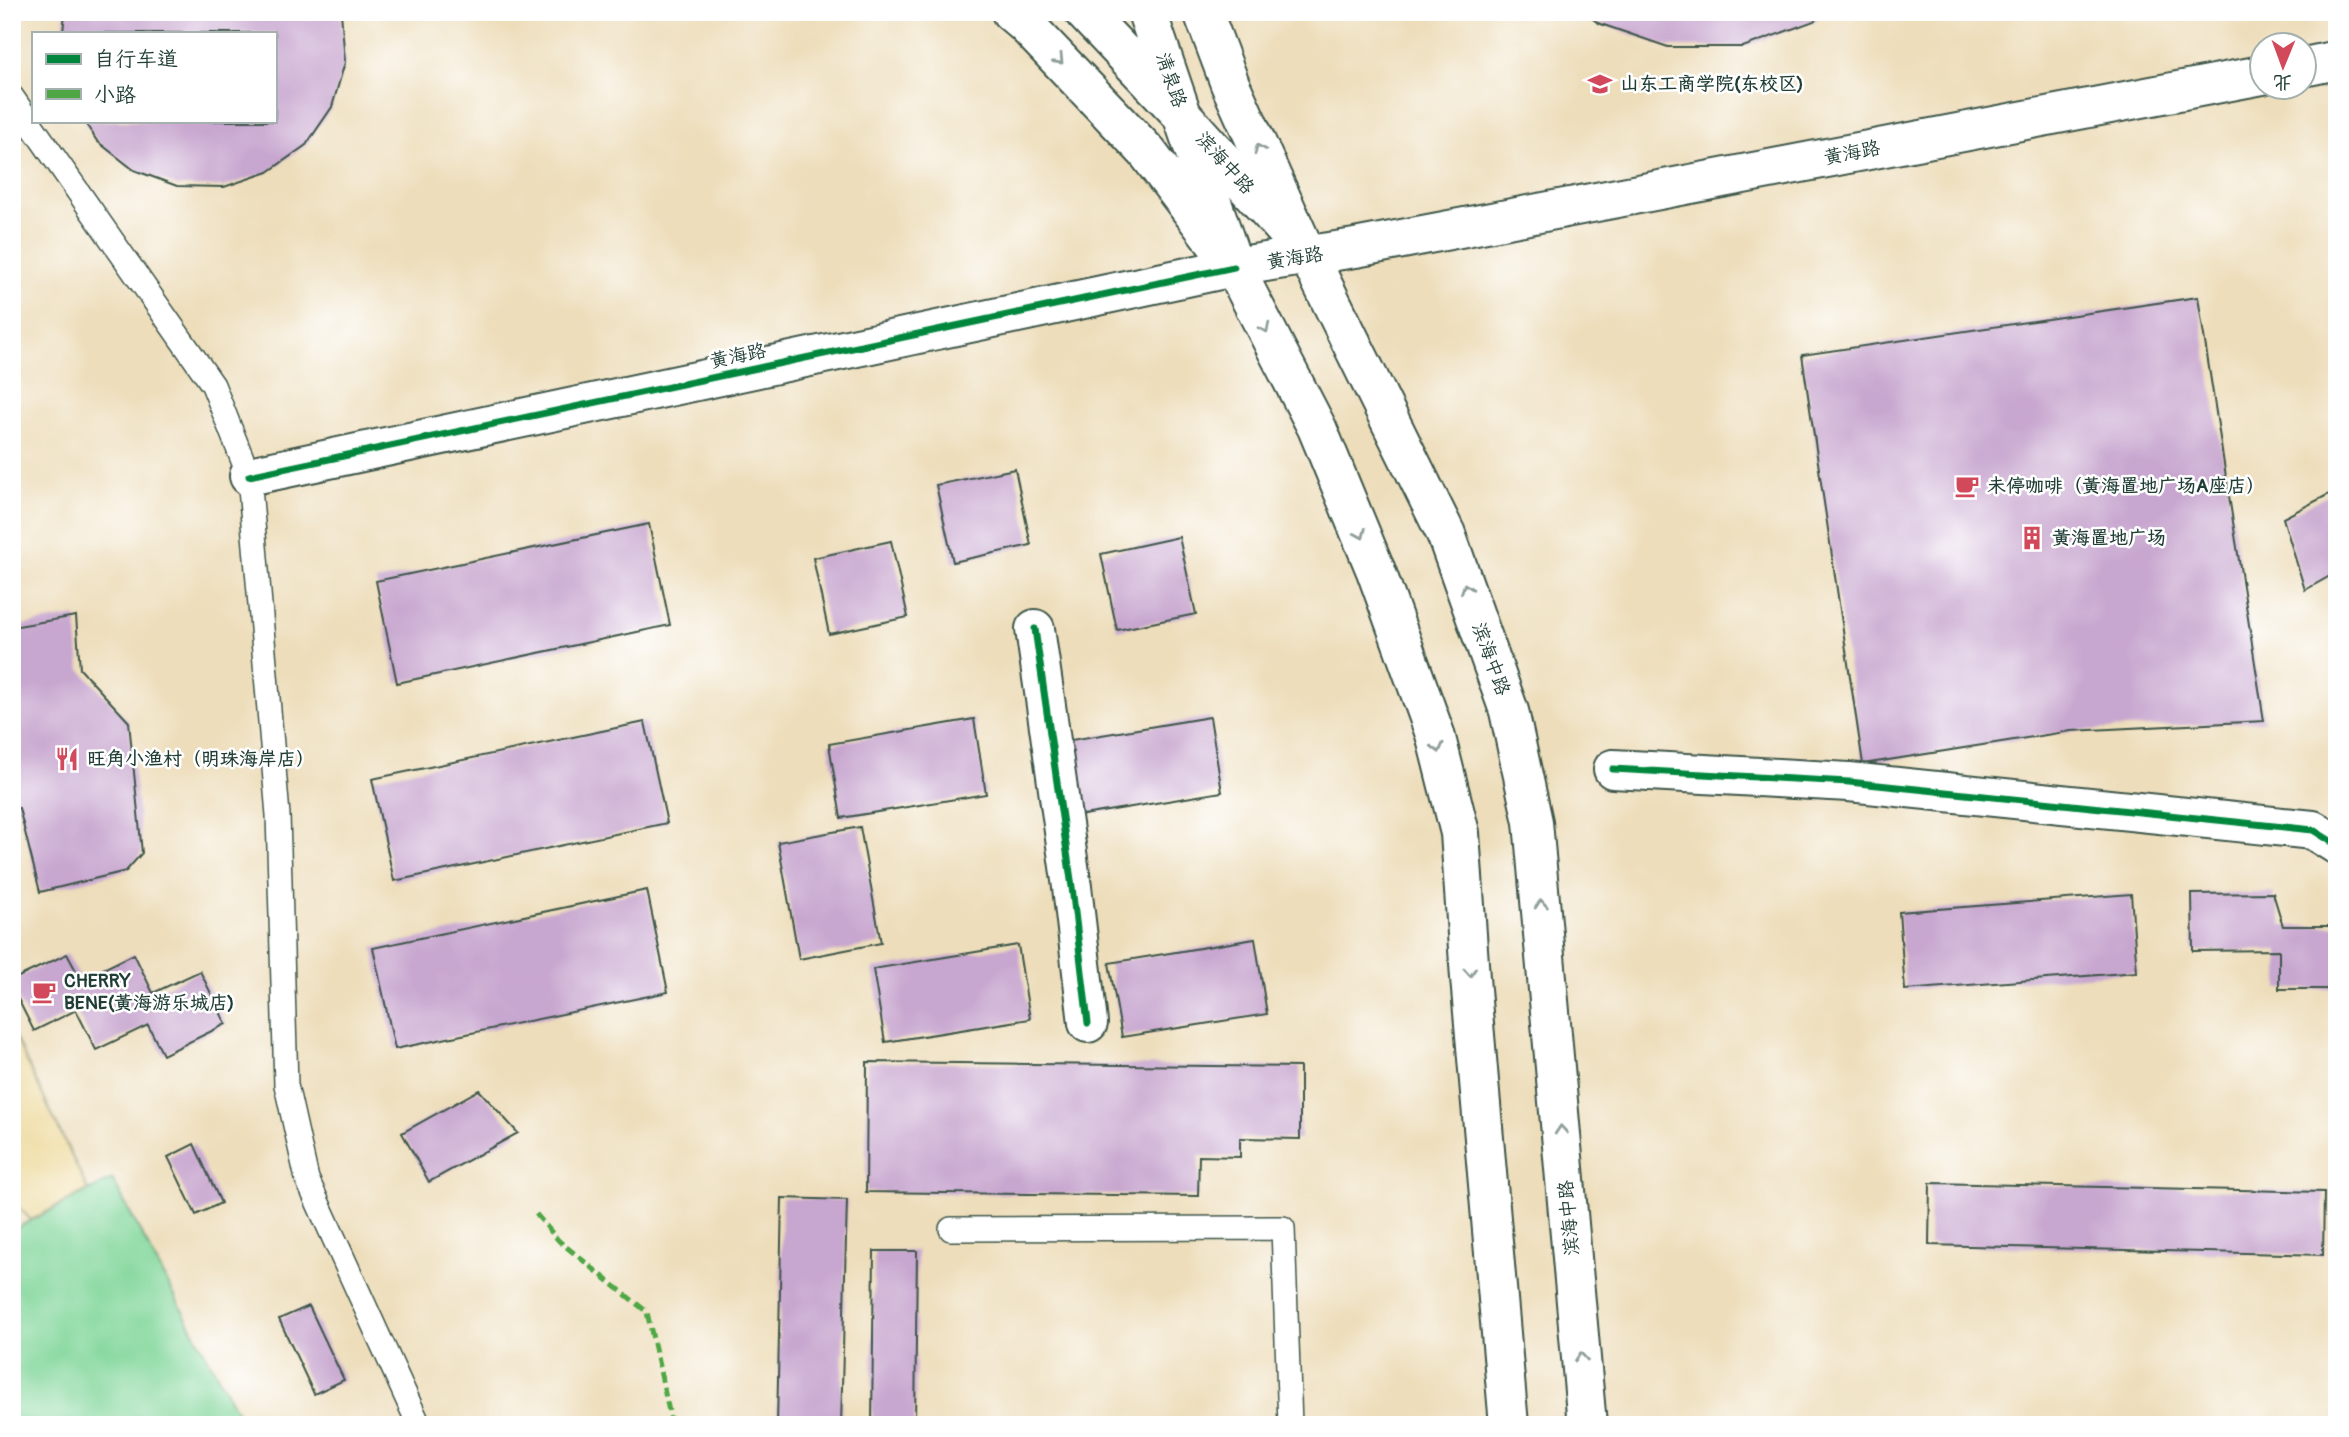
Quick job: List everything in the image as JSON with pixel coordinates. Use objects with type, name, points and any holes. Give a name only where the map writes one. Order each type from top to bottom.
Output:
[{"type":"main road","points":[[1011,12],[1147,152],[1234,267],[1317,428],[1376,570],[1434,734],[1460,833],[1509,1425]]},
{"type":"main road","name":"滨海中路","points":[[1084,12],[1183,116],[1308,256],[1447,534],[1509,711],[1533,822],[1587,1425]]},
{"type":"main road","name":"清泉路","points":[[1147,12],[1234,267]]},
{"type":"main road","points":[[1203,12],[1230,84],[1308,256]]},
{"type":"main road","points":[[2318,64],[2337,60]]},
{"type":"main road","name":"黄海路","points":[[249,476],[1234,267],[1308,256],[2248,78]]},
{"type":"main road","points":[[1035,629],[1072,887],[1088,1023]]},
{"type":"main road","points":[[1613,769],[1849,782],[2314,830],[2337,845]]},
{"type":"lane","points":[[12,97],[213,385],[249,476],[278,815],[286,1085],[307,1179],[419,1425]]},
{"type":"lane","points":[[951,1229],[1283,1228],[1290,1425]]},
{"type":"green space","points":[[112,1179],[244,1425],[12,1425],[12,1230]]},
{"type":"sand","points":[[12,1031],[88,1190],[31,1220],[12,1200]]},
{"type":"building","points":[[65,12],[341,12],[345,62],[332,107],[306,145],[268,172],[224,187],[177,186],[134,170],[97,141],[85,122],[276,122],[276,32],[63,32]]},
{"type":"building","points":[[1585,12],[1824,12],[1814,21],[1743,47],[1668,47],[1598,23]]},
{"type":"building","name":"黄海置地广场","points":[[2198,297],[2264,721],[2071,731],[1863,764],[1802,355]]},
{"type":"building","points":[[1015,469],[1031,545],[953,562],[936,485]]},
{"type":"building","points":[[2337,490],[2337,572],[2305,590],[2283,518]]},
{"type":"building","points":[[649,524],[670,625],[397,683],[376,581]]},
{"type":"building","points":[[1179,537],[1196,614],[1117,630],[1101,554]]},
{"type":"building","points":[[891,541],[908,617],[829,634],[813,558]]},
{"type":"building","points":[[76,616],[80,669],[129,722],[142,853],[126,871],[40,892],[19,808],[12,808],[12,627]]},
{"type":"building","points":[[1210,717],[1222,792],[1077,816],[1065,741]]},
{"type":"building","points":[[974,719],[986,794],[841,818],[829,744]]},
{"type":"building","points":[[645,722],[667,823],[394,881],[372,779]]},
{"type":"building","points":[[860,827],[881,943],[799,959],[778,842]]},
{"type":"building","points":[[647,890],[668,992],[395,1049],[373,948]]},
{"type":"building","points":[[2273,893],[2283,926],[2337,926],[2337,989],[2279,989],[2279,950],[2193,951],[2192,894]]},
{"type":"building","points":[[2131,894],[2137,972],[1905,990],[1899,912]]},
{"type":"building","points":[[1255,939],[1267,1014],[1122,1037],[1109,963]]},
{"type":"building","points":[[1018,945],[1030,1019],[885,1042],[873,969]]},
{"type":"building","points":[[67,954],[81,980],[134,954],[153,993],[200,971],[226,1024],[163,1055],[148,1025],[96,1050],[76,1010],[34,1031],[12,987],[12,980]]},
{"type":"building","points":[[867,1062],[1300,1067],[1300,1139],[1240,1138],[1240,1157],[1199,1156],[1198,1196],[866,1192]]},
{"type":"building","points":[[479,1090],[518,1133],[429,1182],[402,1133]]},
{"type":"building","points":[[194,1144],[221,1203],[196,1215],[168,1157]]},
{"type":"building","points":[[1930,1183],[2324,1192],[2323,1255],[1929,1245]]},
{"type":"building","points":[[782,1198],[847,1200],[841,1425],[777,1425]]},
{"type":"building","points":[[874,1251],[917,1251],[915,1425],[872,1425]]},
{"type":"building","points":[[309,1306],[344,1380],[314,1394],[279,1319]]},
{"type":"marked path","points":[[536,1214],[559,1241],[647,1312],[672,1425]]},
{"type":"cycle path","points":[[249,476],[1234,267]]},
{"type":"cycle path","points":[[1035,629],[1072,887],[1088,1023]]},
{"type":"cycle path","points":[[1613,769],[1849,782],[2313,830],[2337,845]]},
{"type":"place","name":"山东工商学院(东校区)","points":[[1600,84]]},
{"type":"place","name":"未停咖啡（黄海置地广场A座店）","points":[[1967,486]]},
{"type":"place","name":"黄海置地广场","points":[[2032,538]]},
{"type":"place","name":"旺角小渔村（明珠海岸店）","points":[[67,759]]},
{"type":"place","name":"CHERRY BENE(黄海游乐城店)","points":[[44,992]]}]
